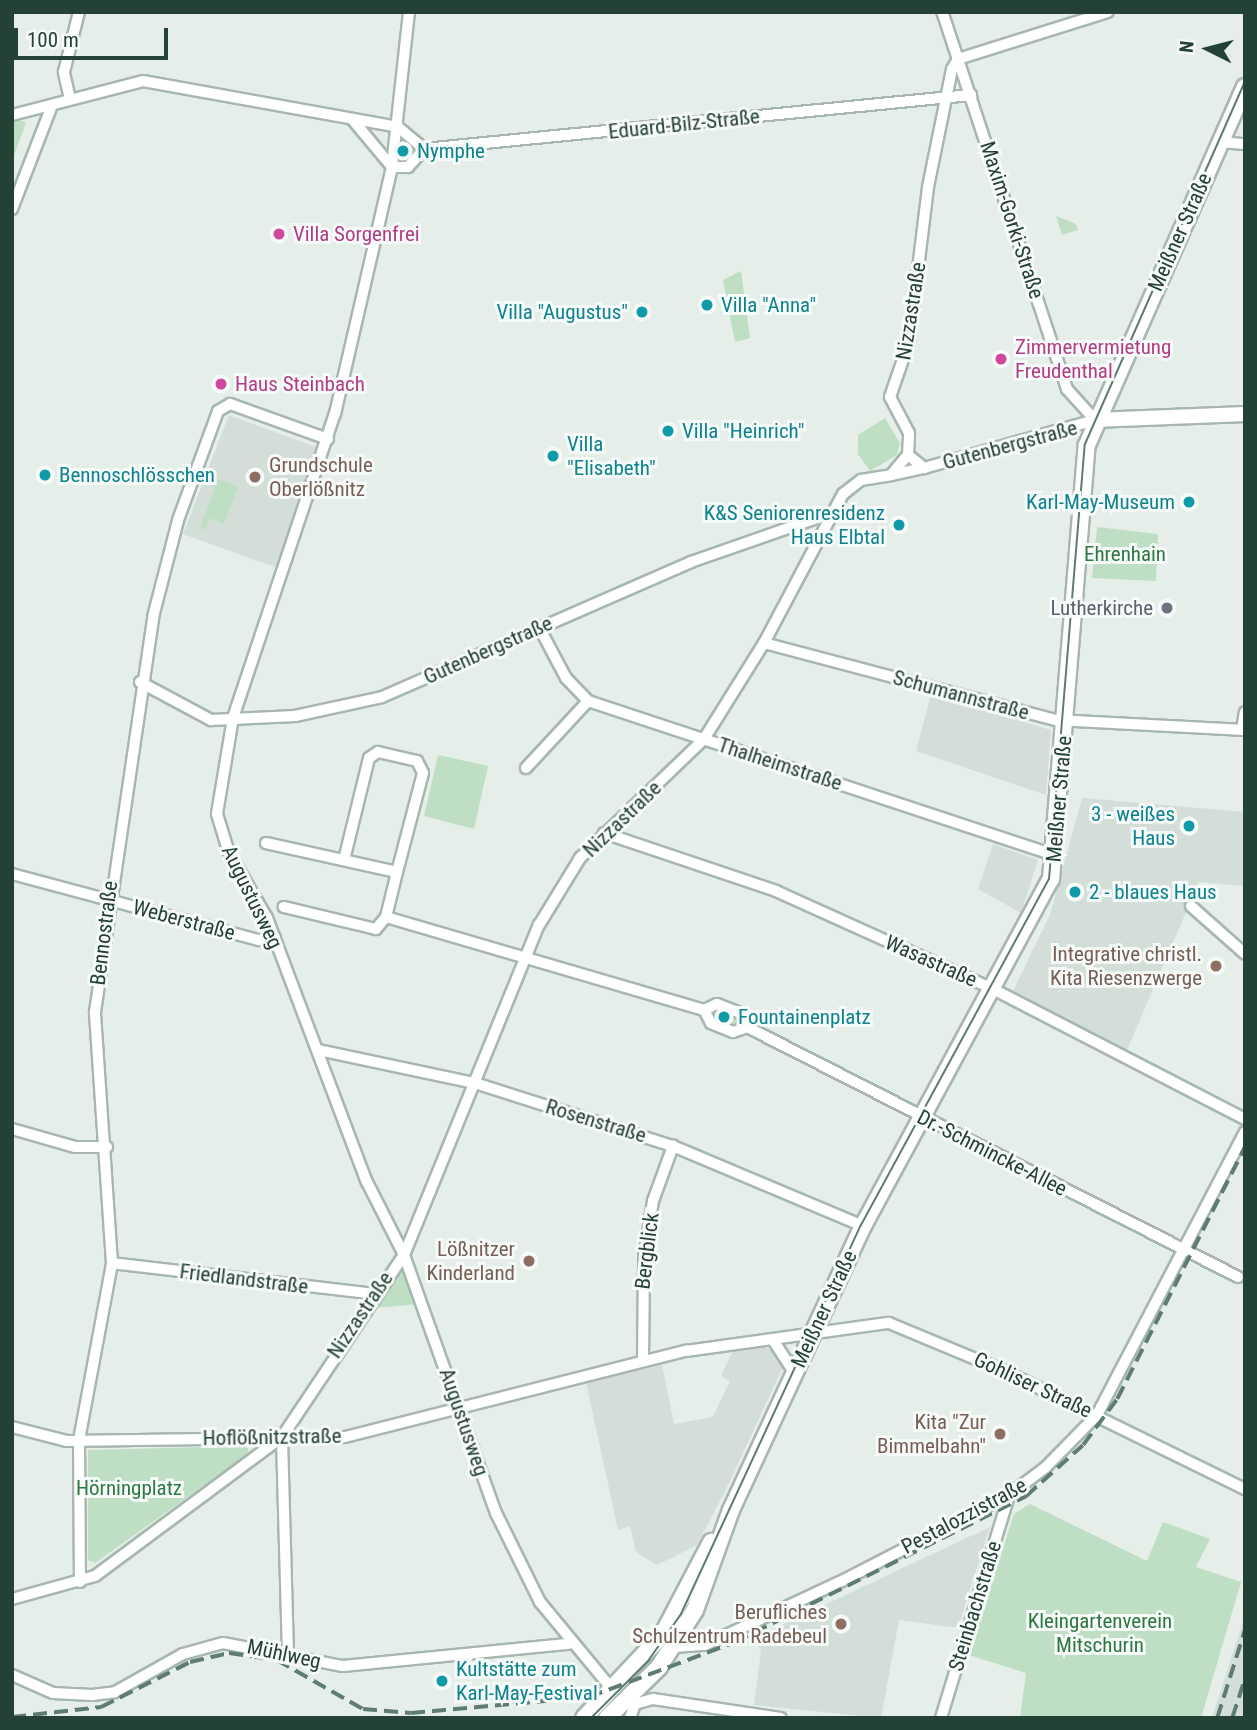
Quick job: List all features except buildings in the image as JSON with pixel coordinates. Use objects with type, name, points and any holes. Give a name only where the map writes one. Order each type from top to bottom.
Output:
[{"type":"main road","name":"Meißner Straße","points":[[584,1718],[663,1634],[731,1510],[863,1226],[1046,890],[1057,856],[1083,479],[1095,420],[1245,86]]},
{"type":"main road","name":"Meißner Straße","points":[[607,1718],[674,1647],[695,1610],[731,1510]]},
{"type":"street","points":[[70,99],[64,72],[79,12]]},
{"type":"street","name":"Augustusweg","points":[[409,12],[392,167],[328,439],[233,718],[219,827],[275,937],[368,1182],[404,1255],[457,1409],[514,1554],[569,1644],[612,1689]]},
{"type":"street","name":"Maxim-Gorki-Straße","points":[[942,12],[1067,389],[1095,420]]},
{"type":"street","points":[[958,59],[1108,12]]},
{"type":"street","name":"Nizzastraße","points":[[908,455],[909,433],[890,397],[909,342],[943,99],[958,59]]},
{"type":"street","points":[[12,115],[51,108],[70,99],[143,81],[398,127],[424,149],[408,167],[392,167],[352,119]]},
{"type":"street","name":"Eduard-Bilz-Straße","points":[[424,149],[971,96]]},
{"type":"street","points":[[12,209],[51,108]]},
{"type":"street","points":[[1220,142],[1245,144]]},
{"type":"street","name":"Bennostraße","points":[[80,1582],[79,1440],[111,1263],[107,1147],[95,1012],[107,900],[140,682],[178,520],[218,411],[230,404],[328,439]]},
{"type":"street","points":[[1095,420],[1245,414]]},
{"type":"street","name":"Gutenbergstraße","points":[[891,475],[1095,420]]},
{"type":"street","points":[[891,475],[908,455]]},
{"type":"street","name":"Gutenbergstraße","points":[[908,455],[924,468]]},
{"type":"street","name":"Nizzastraße","points":[[282,1437],[404,1255],[475,1083],[522,959],[580,858],[704,739],[764,643],[831,513],[860,480],[891,475]]},
{"type":"street","name":"Gutenbergstraße","points":[[140,682],[211,720],[295,716],[382,697],[539,627],[774,529],[831,513]]},
{"type":"street","name":"Thalheimstraße","points":[[539,627],[566,678],[588,701],[1057,856]]},
{"type":"street","name":"Schumannstraße","points":[[764,643],[1066,721],[1243,730]]},
{"type":"street","points":[[526,768],[588,701]]},
{"type":"street","points":[[1243,730],[1245,712]]},
{"type":"street","points":[[344,860],[369,758],[378,752],[417,761],[423,773],[386,917]]},
{"type":"street","name":"Wasastraße","points":[[604,833],[776,891],[993,989],[1245,1119]]},
{"type":"street","name":"Augustusweg","points":[[266,843],[397,872]]},
{"type":"street","name":"Weberstraße","points":[[12,874],[259,940],[275,937]]},
{"type":"street","points":[[1191,906],[1245,954]]},
{"type":"street","name":"Augustusweg","points":[[284,907],[376,929],[386,917]]},
{"type":"street","name":"Dr.-Schmincke-Allee","points":[[386,917],[522,959],[704,1010],[729,1006],[747,1027],[1238,1277]]},
{"type":"street","name":"Dr.-Schmincke-Allee","points":[[704,1010],[719,1030],[747,1027]]},
{"type":"street","name":"Rosenstraße","points":[[318,1050],[475,1083],[673,1146],[863,1226]]},
{"type":"street","points":[[12,1129],[75,1147],[107,1147]]},
{"type":"street","name":"Pestalozzistraße","points":[[674,1647],[705,1645],[1009,1495],[1097,1415],[1245,1132]]},
{"type":"street","name":"Bergblick","points":[[643,1360],[644,1257],[653,1201],[673,1146]]},
{"type":"street","name":"Friedlandstraße","points":[[111,1263],[376,1294]]},
{"type":"street","name":"Gohliser Straße","points":[[811,1335],[896,1324],[1097,1415],[1245,1489]]},
{"type":"street","name":"Hoflößnitzstraße","points":[[12,1427],[79,1440],[345,1437],[643,1360],[811,1335]]},
{"type":"street","points":[[773,1340],[794,1372]]},
{"type":"street","points":[[12,1600],[80,1582],[282,1437]]},
{"type":"street","points":[[282,1437],[288,1654]]},
{"type":"street","name":"Steinbachstraße","points":[[941,1718],[1009,1495]]},
{"type":"street","name":"Mühlweg","points":[[12,1675],[53,1693],[92,1695],[115,1692],[183,1654],[223,1643],[343,1666],[393,1665],[569,1644]]},
{"type":"street","points":[[631,1712],[653,1699],[781,1718]]},
{"type":"shaded area","name":"Grundschule Oberlößnitz","points":[[229,415],[319,448],[278,568],[183,534]]},
{"type":"shaded area","points":[[931,695],[1051,730],[1046,795],[916,751]]},
{"type":"shaded area","points":[[1082,798],[1245,812],[1245,886],[1199,882],[1127,1050],[1013,991],[1050,915]]},
{"type":"shaded area","points":[[993,844],[1038,860],[1021,913],[978,889]]},
{"type":"shaded area","points":[[764,1347],[776,1351],[783,1367],[728,1485],[697,1545],[657,1565],[636,1552],[630,1526],[618,1530],[586,1382],[662,1365],[674,1424],[713,1417],[730,1381],[721,1376],[732,1352]]},
{"type":"shaded area","name":"Berufliches Schulzentrum Radebeul","points":[[990,1527],[958,1628],[899,1620],[881,1718],[754,1705],[761,1651],[754,1638]]},
{"type":"shaded area","points":[[1245,1615],[1245,1718],[1212,1718]]},
{"type":"green space","points":[[12,119],[26,122],[12,161]]},
{"type":"green space","points":[[1056,216],[1076,224],[1078,230],[1062,235]]},
{"type":"green space","points":[[741,271],[750,338],[735,342],[723,280]]},
{"type":"green space","points":[[885,418],[900,443],[897,455],[870,471],[858,454],[858,435]]},
{"type":"green space","points":[[218,479],[238,487],[224,524],[210,518],[205,530],[200,528]]},
{"type":"green space","name":"Ehrenhain","points":[[1097,527],[1158,534],[1156,581],[1092,578]]},
{"type":"green space","points":[[438,755],[488,766],[474,829],[424,816]]},
{"type":"green space","points":[[715,1009],[735,1015],[737,1024],[715,1021],[709,1012]]},
{"type":"green space","points":[[398,1273],[405,1273],[418,1304],[375,1308]]},
{"type":"green space","name":"Hörningplatz","points":[[247,1446],[249,1453],[95,1563],[88,1560],[88,1450]]},
{"type":"green space","name":"Kleingartenverein Mitschurin","points":[[1030,1504],[1147,1561],[1163,1522],[1210,1539],[1196,1567],[1241,1582],[1201,1718],[1020,1718],[1026,1673],[969,1655],[1014,1514]]},
{"type":"tram line","points":[[591,1718],[648,1661],[681,1614],[861,1225],[1049,879],[1085,444],[1245,81]]},
{"type":"railway","points":[[12,1717],[101,1707],[190,1662],[229,1653],[277,1660],[363,1709],[411,1713],[589,1697],[735,1642],[1026,1496],[1083,1445],[1117,1399],[1245,1147]]},
{"type":"railway","points":[[1217,1718],[1245,1629]]},
{"type":"railway","points":[[1232,1718],[1245,1678]]},
{"type":"place","name":"Nymphe","points":[[403,151]]},
{"type":"place","name":"Villa Sorgenfrei","points":[[279,234]]},
{"type":"place","name":"Villa \"Anna\"","points":[[707,305]]},
{"type":"place","name":"Villa \"Augustus\"","points":[[642,312]]},
{"type":"place","name":"Zimmervermietung Freudenthal","points":[[1001,359]]},
{"type":"place","name":"Haus Steinbach","points":[[221,384]]},
{"type":"place","name":"Villa \"Heinrich\"","points":[[668,431]]},
{"type":"place","name":"Villa \"Elisabeth\"","points":[[553,456]]},
{"type":"place","name":"Bennoschlösschen","points":[[45,475]]},
{"type":"place","name":"Grundschule Oberlößnitz","points":[[255,477]]},
{"type":"place","name":"Karl-May-Museum","points":[[1189,502]]},
{"type":"place","name":"K&S Seniorenresidenz Haus Elbtal","points":[[899,525]]},
{"type":"place","name":"Lutherkirche","points":[[1167,608]]},
{"type":"place","name":"3 - weißes Haus","points":[[1189,826]]},
{"type":"place","name":"2 - blaues Haus","points":[[1075,892]]},
{"type":"place","name":"Integrative christl. Kita Riesenzwerge","points":[[1216,966]]},
{"type":"place","name":"Fountainenplatz","points":[[724,1017]]},
{"type":"place","name":"Lößnitzer Kinderland","points":[[529,1261]]},
{"type":"place","name":"Kita \"Zur Bimmelbahn\"","points":[[1000,1434]]},
{"type":"place","name":"Berufliches Schulzentrum Radebeul","points":[[841,1624]]},
{"type":"place","name":"Kultstätte zum Karl-May-Festival","points":[[442,1681]]}]
